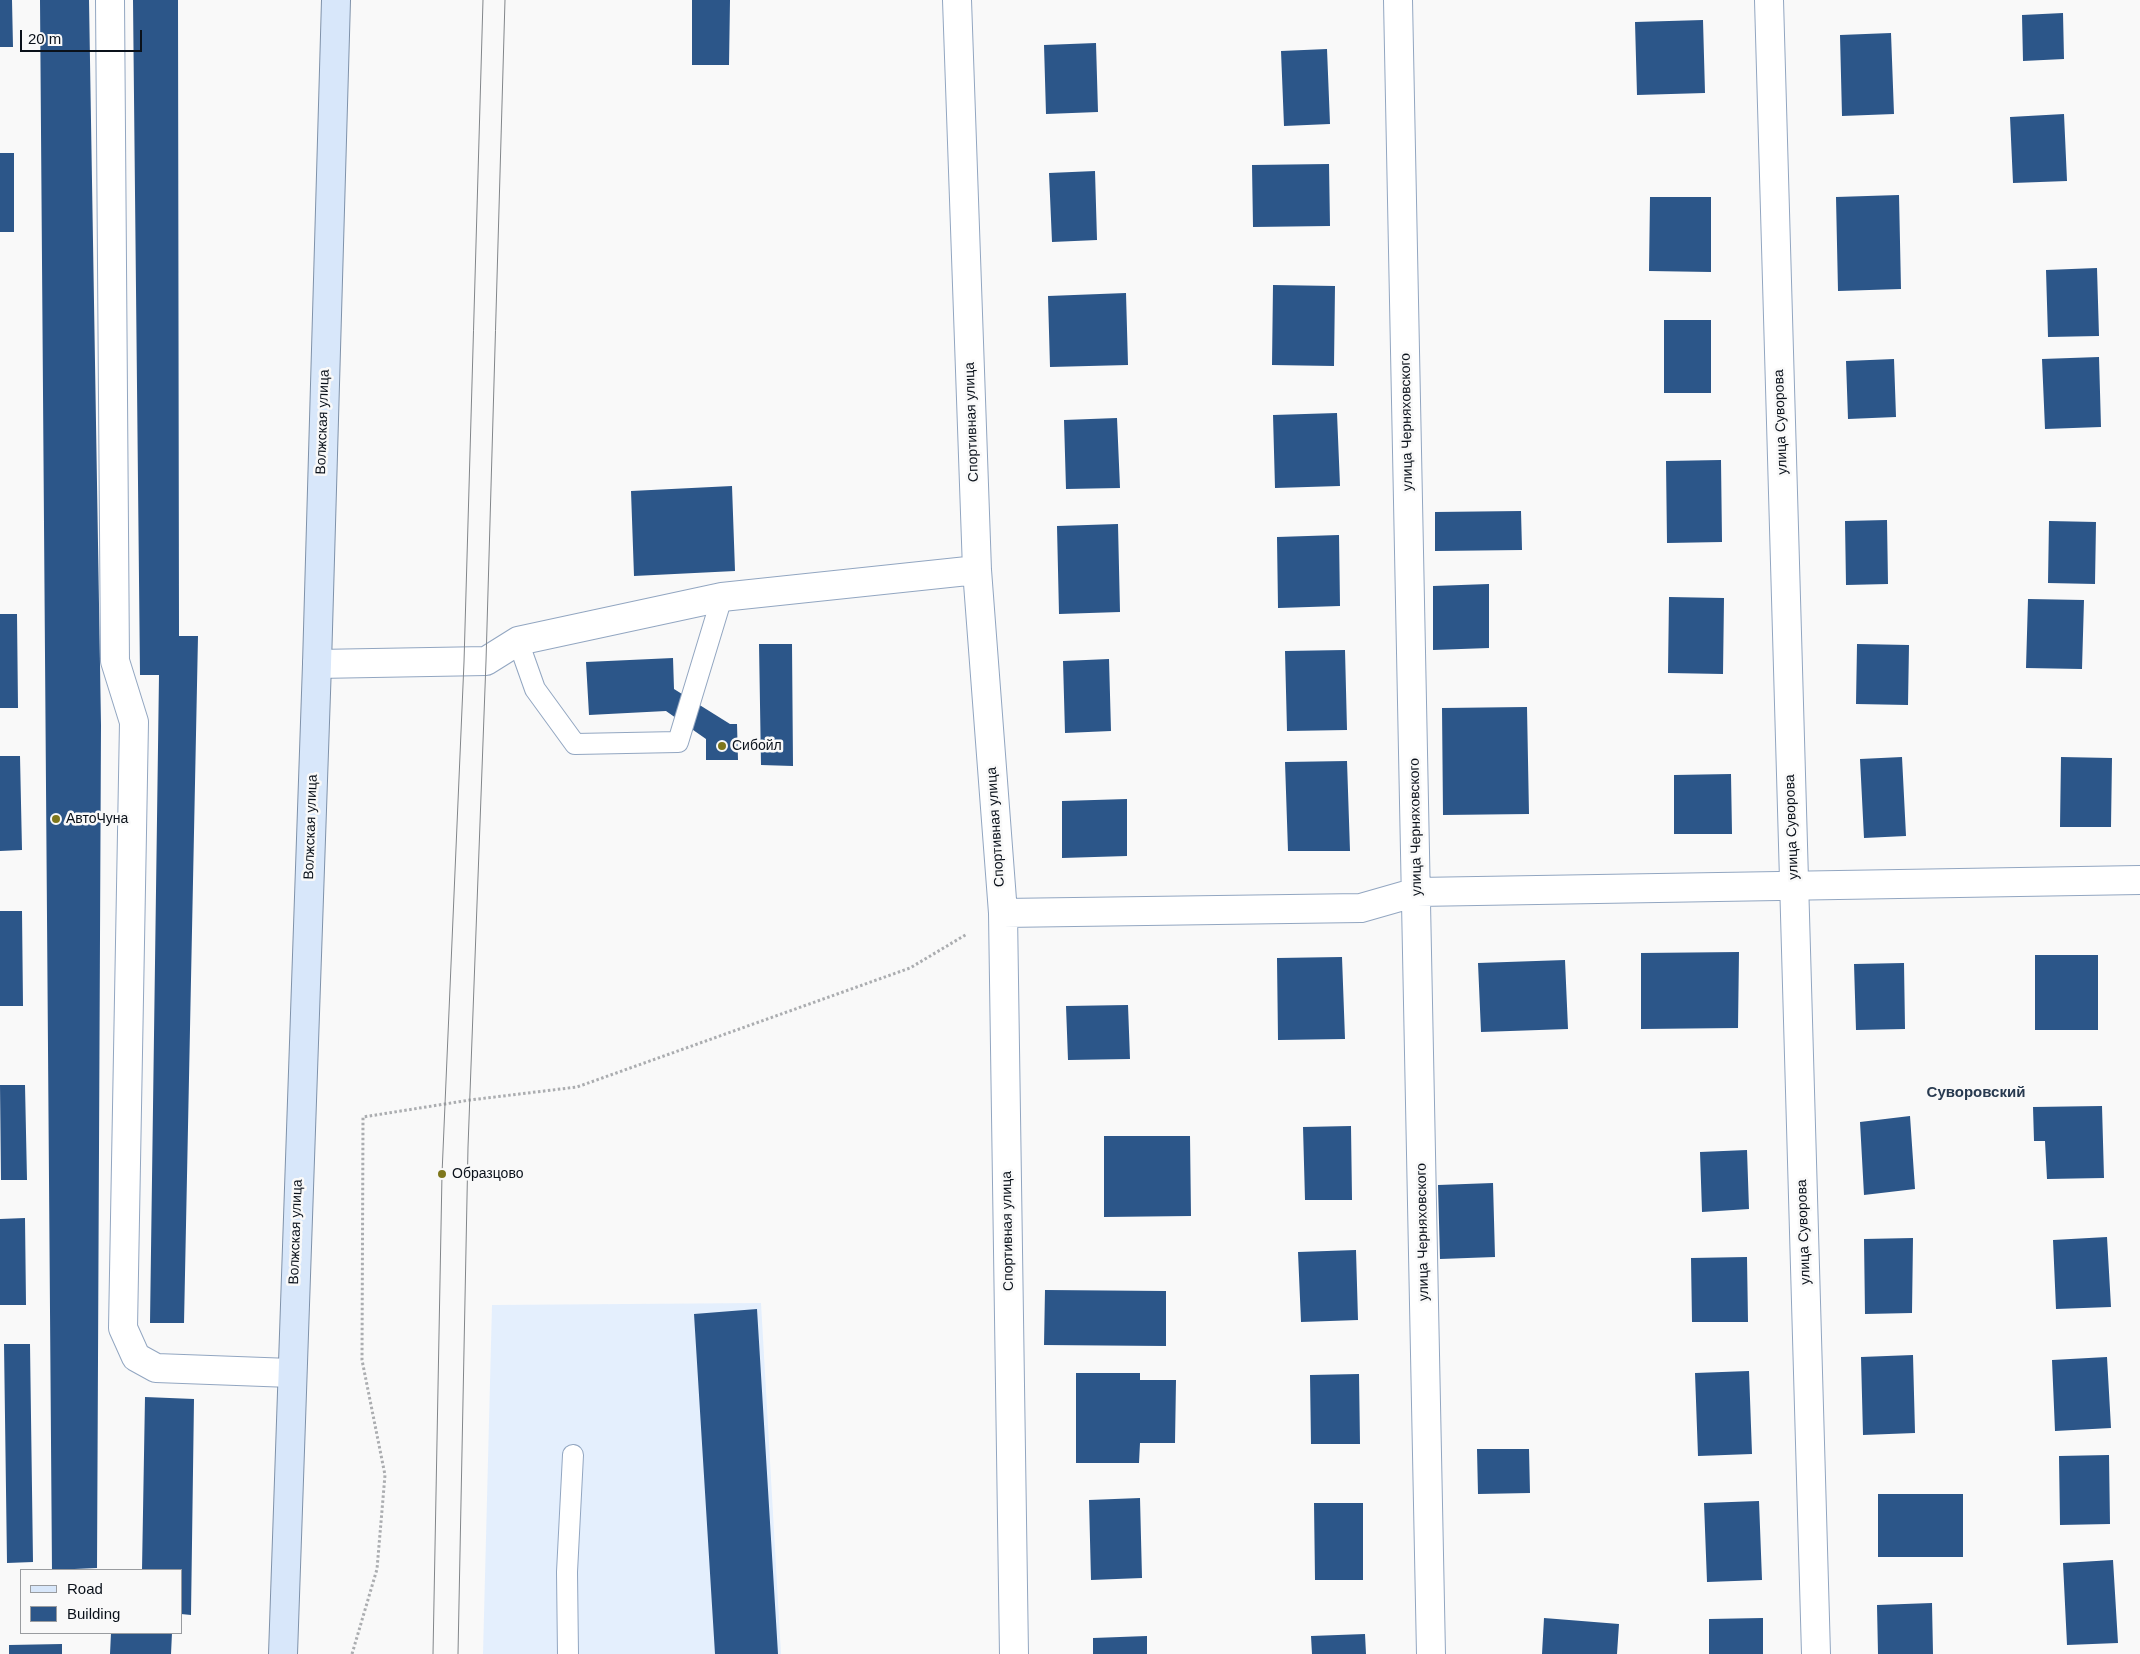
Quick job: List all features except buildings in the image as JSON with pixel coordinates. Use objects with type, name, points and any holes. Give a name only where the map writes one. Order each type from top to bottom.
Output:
[{"type":"main road","name":"Волжская улица","points":[[283,1654],[336,0]]},
{"type":"street","points":[[110,0],[115,661],[134,722],[122,1328],[136,1357],[156,1368],[291,1373]]},
{"type":"street","name":"Спортивная улица","points":[[957,0],[977,570],[1003,913],[1014,1654]]},
{"type":"street","name":"улица Черняховского","points":[[1398,0],[1431,1654]]},
{"type":"street","name":"улица Суворова","points":[[1769,0],[1816,1654]]},
{"type":"street","points":[[316,664],[486,661],[518,641],[722,597],[977,570]]},
{"type":"street","points":[[1003,913],[1361,908],[1417,892],[2140,880]]},
{"type":"lane","points":[[518,641],[536,689],[575,744],[678,742],[722,597]]},
{"type":"lane","points":[[568,1654],[567,1572],[573,1455]]},
{"type":"path","points":[[352,1654],[377,1569],[385,1475],[362,1360],[363,1117],[470,1100],[577,1087],[910,968],[1003,913]]},
{"type":"shaded area","points":[[761,1303],[781,1654],[483,1654],[492,1305]]},
{"type":"tram line","points":[[433,1654],[442,1174],[464,662],[483,0]]},
{"type":"tram line","points":[[458,1654],[468,1147],[486,661],[505,0]]},
{"type":"place","name":"Сибойл","points":[[722,746]]},
{"type":"place","name":"АвтоЧуна","points":[[56,819]]},
{"type":"place","name":"Образцово","points":[[442,1174]]},
{"type":"district","name":"Суворовский","points":[[1976,1093]]}]
